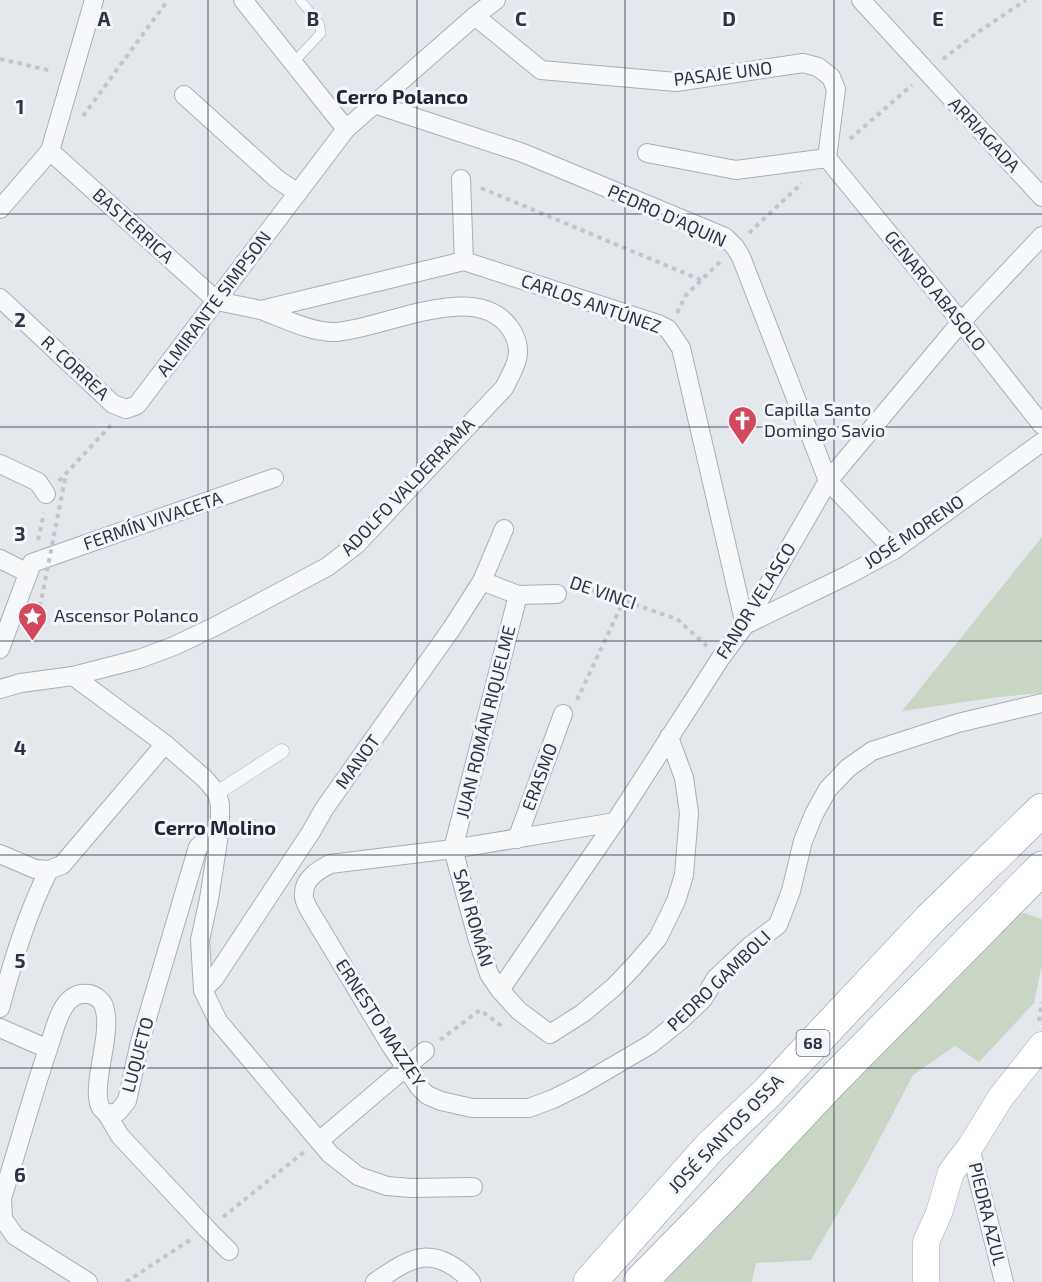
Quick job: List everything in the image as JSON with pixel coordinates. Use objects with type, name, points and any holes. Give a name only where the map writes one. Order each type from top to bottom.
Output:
[{"type":"highway","name":"JOSÉ SANTOS OSSA","points":[[590,1282],[710,1147],[766,1093],[930,919],[1042,810]]},
{"type":"highway","name":"68","points":[[640,1282],[829,1084],[1042,868]]},
{"type":"main road","points":[[926,1282],[926,1242],[939,1213],[951,1172],[970,1147],[1001,1097],[1042,1046]]},
{"type":"street","points":[[0,209],[50,152],[93,0]]},
{"type":"street","points":[[243,0],[346,129]]},
{"type":"street","name":"ALMIRANTE SIMPSON","points":[[126,409],[137,405],[346,129],[496,0]]},
{"type":"street","name":"ARRIAGADA","points":[[861,0],[1042,197]]},
{"type":"street","name":"PASAJE UNO","points":[[475,16],[541,70],[676,82],[803,63],[818,67],[831,77],[836,89],[827,158]]},
{"type":"street","points":[[184,95],[269,172],[298,193]]},
{"type":"street","name":"PEDRO D'AQUIN","points":[[374,104],[523,153],[724,237],[735,247],[741,257],[828,480],[894,550]]},
{"type":"street","name":"BASTERRICA","points":[[50,152],[217,301]]},
{"type":"street","points":[[647,153],[736,170],[827,158]]},
{"type":"street","name":"GENARO ABASOLO","points":[[827,158],[1042,425]]},
{"type":"street","points":[[217,301],[261,310],[464,261],[461,179]]},
{"type":"street","name":"FANOR VELASCO","points":[[500,990],[615,822],[720,659],[745,625],[828,480],[961,322],[1042,236]]},
{"type":"street","name":"CARLOS ANTÚNEZ","points":[[464,261],[658,324],[668,330],[681,348],[745,625]]},
{"type":"street","name":"R. CORREA","points":[[0,298],[113,404],[126,409]]},
{"type":"street","name":"ADOLFO VALDERRAMA","points":[[0,689],[21,683],[73,676],[139,659],[174,646],[327,567],[357,544],[504,388],[517,362],[519,347],[513,332],[504,320],[489,312],[467,306],[421,312],[353,330],[333,332],[313,329],[261,310]]},
{"type":"street","name":"JOSÉ MORENO","points":[[745,625],[894,550],[1042,442]]},
{"type":"street","points":[[0,464],[38,482],[46,494]]},
{"type":"street","name":"FERMÍN VIVACETA","points":[[30,568],[274,478]]},
{"type":"street","name":"MANOT","points":[[203,990],[214,979],[324,809],[452,628],[482,581],[504,529]]},
{"type":"street","points":[[0,559],[30,568],[0,649]]},
{"type":"street","name":"DE VINCI","points":[[482,581],[518,595],[557,594]]},
{"type":"street","name":"JUAN ROMÁN RIQUELME","points":[[453,849],[518,595]]},
{"type":"street","points":[[73,676],[165,744],[205,779],[217,793],[220,805],[220,828],[200,940],[203,990],[218,1021],[330,1154],[358,1176],[387,1186],[473,1187]]},
{"type":"street","name":"PEDRO GAMBOLI","points":[[581,1085],[651,1044],[681,1020],[703,999],[716,978],[750,946],[778,925],[791,891],[803,841],[814,814],[828,789],[848,768],[872,751],[958,723],[1042,703]]},
{"type":"street","name":"ERASMO","points":[[517,839],[563,714]]},
{"type":"street","name":"SAN ROMÁN","points":[[453,849],[489,974],[519,1011],[550,1034],[583,1013],[614,987],[634,966],[658,938],[676,901],[684,875],[689,813],[684,778],[669,737]]},
{"type":"street","points":[[0,854],[35,869],[49,870],[62,865],[165,744]]},
{"type":"street","points":[[217,793],[282,751]]},
{"type":"street","points":[[315,872],[330,864],[453,849],[615,822]]},
{"type":"street","name":"LUQUETO","points":[[48,1049],[63,1007],[81,993],[93,995],[103,1003],[107,1020],[98,1093],[100,1107],[107,1114],[118,1112],[127,1101],[140,1042],[198,847],[220,828]]},
{"type":"street","name":"ERNESTO MAZZEY","points":[[311,832],[315,872],[307,882],[303,893],[308,908],[392,1046],[419,1087],[427,1095],[441,1101],[472,1108],[529,1108],[581,1085]]},
{"type":"street","points":[[0,1008],[36,897],[49,870]]},
{"type":"street","points":[[0,1028],[48,1049],[2,1198],[3,1219],[15,1236],[88,1282]]},
{"type":"street","points":[[319,1141],[425,1051]]},
{"type":"street","points":[[107,1114],[120,1136],[229,1251]]},
{"type":"street","name":"PIEDRA AZUL","points":[[970,1147],[1004,1282]]},
{"type":"street","points":[[375,1282],[397,1267],[423,1258],[446,1261],[466,1275],[471,1282]]},
{"type":"lane","points":[[293,63],[321,33],[319,23],[300,0]]},
{"type":"path","points":[[80,120],[168,0]]},
{"type":"path","points":[[0,59],[71,76]]},
{"type":"path","points":[[461,179],[701,280]]},
{"type":"path","points":[[30,568],[46,505],[46,494],[126,409]]},
{"type":"path","points":[[33,642],[66,474]]},
{"type":"path","name":"DE VINCI","points":[[557,594],[561,579],[677,619],[720,659]]},
{"type":"path","points":[[563,714],[572,711],[624,600]]},
{"type":"path","points":[[425,1051],[480,1010],[506,1030]]},
{"type":"green space","points":[[1042,537],[1042,693],[902,711]]},
{"type":"green space","points":[[1005,907],[1042,919],[1042,964],[1034,1003],[979,1062],[955,1046],[913,1075],[866,1165],[811,1260],[756,1263],[752,1282],[647,1282]]},
{"type":"place","name":"Capilla Santo Domingo Savio","points":[[743,446]]},
{"type":"place","name":"Ascensor Polanco","points":[[33,642]]},
{"type":"district","name":"Cerro Polanco","points":[[402,97]]},
{"type":"district","name":"Cerro Molino","points":[[215,828]]}]
